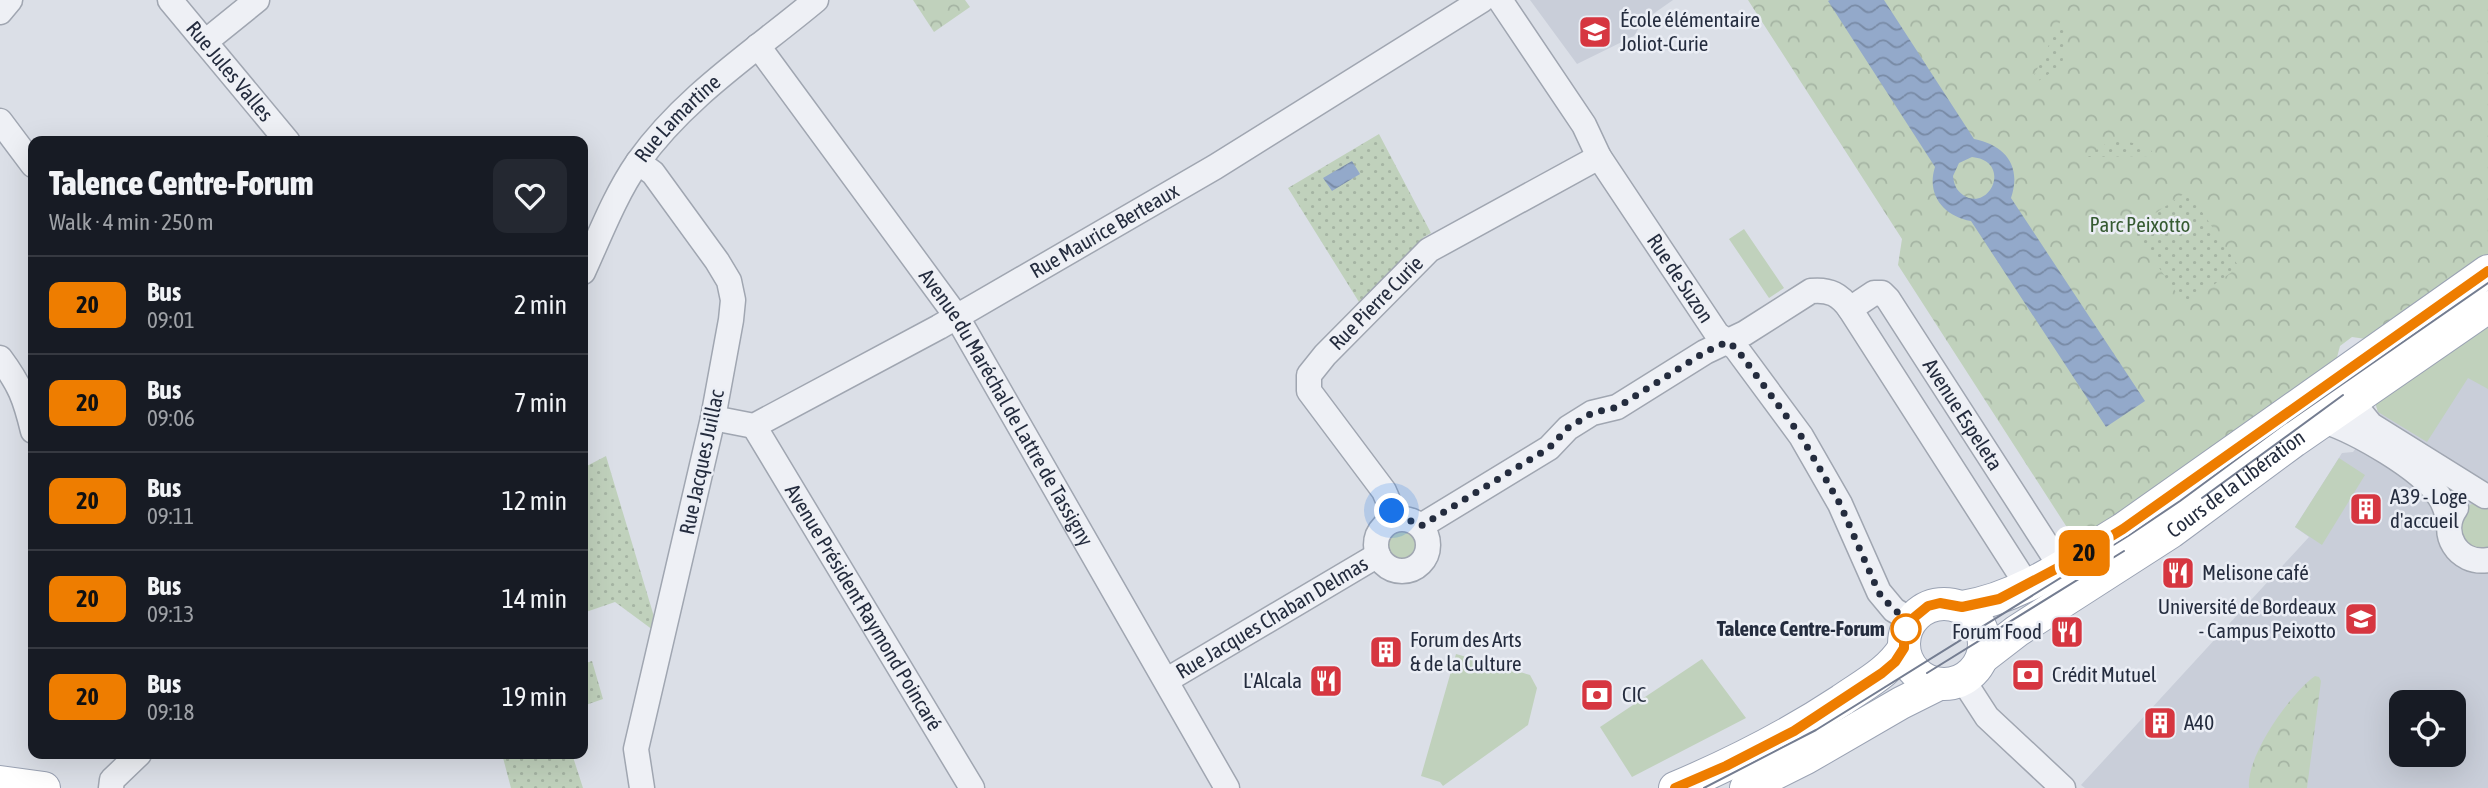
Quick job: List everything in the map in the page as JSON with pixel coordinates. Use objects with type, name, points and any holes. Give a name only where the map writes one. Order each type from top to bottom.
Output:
[{"type":"main road","name":"Cours de la Libération","points":[[1962,607],[1999,599],[2069,562],[2174,494],[2488,271]]},
{"type":"main road","name":"Cours de la Libération","points":[[1746,788],[1806,758],[1900,703],[1962,674],[2017,631],[2171,532],[2361,394],[2488,307]]},
{"type":"main road","points":[[1675,788],[1726,766],[1794,731],[1882,673],[1895,662],[1907,634],[1928,606],[1940,603],[1962,607],[1981,627],[1984,638],[1962,674],[1921,677],[1913,670],[1907,634]]},
{"type":"main road","points":[[0,782],[44,788]]},
{"type":"street","points":[[0,12],[10,0]]},
{"type":"street","name":"Rue Jules Valles","points":[[170,0],[283,136]]},
{"type":"street","points":[[205,43],[257,0]]},
{"type":"street","name":"Rue Lamartine","points":[[588,261],[623,186],[638,162],[689,104],[816,0]]},
{"type":"street","name":"Rue Maurice Berteaux","points":[[754,426],[957,317],[1215,167],[1482,0]]},
{"type":"street","name":"Rue de Suzon","points":[[1500,0],[1584,125],[1599,157],[1717,334],[1736,348],[1801,436],[1840,504],[1879,593],[1894,610],[1907,634]]},
{"type":"street","name":"Avenue du Maréchal de Lattre de Tassigny","points":[[758,46],[957,317],[1227,788]]},
{"type":"street","points":[[0,121],[28,158]]},
{"type":"street","name":"Rue Pierre Curie","points":[[1395,519],[1384,491],[1309,391],[1309,374],[1429,250],[1599,157]]},
{"type":"street","name":"Rue Jacques Juillac","points":[[638,162],[653,173],[717,261],[729,281],[733,300],[732,320],[713,418],[636,749],[642,788]]},
{"type":"street","name":"Avenue Espeleta","points":[[1727,342],[1811,291],[1835,293],[1850,309],[2020,574],[2022,581],[2018,589]]},
{"type":"street","name":"Avenue Espeleta","points":[[1850,309],[1874,293],[1882,293],[1888,299],[2053,555],[2060,561],[2069,562]]},
{"type":"street","points":[[1421,526],[1549,448],[1568,428],[1592,413],[1618,407],[1705,352],[1727,342]]},
{"type":"street","points":[[0,358],[19,383],[28,410]]},
{"type":"street","points":[[2361,394],[2358,409],[2371,425],[2487,496]]},
{"type":"street","points":[[713,418],[754,426]]},
{"type":"street","points":[[2324,421],[2362,439],[2422,477],[2445,507],[2449,533],[2457,551],[2486,565]]},
{"type":"street","name":"Avenue Président Raymond Poincaré","points":[[754,426],[972,788]]},
{"type":"street","points":[[2449,522],[2458,505],[2466,499],[2487,496]]},
{"type":"street","points":[[1405,518],[1421,526],[1428,541],[1428,550],[1420,564],[1405,571],[1396,570],[1382,562],[1378,555],[1377,537],[1381,529],[1395,519],[1405,518]]},
{"type":"street","name":"Rue Jacques Chaban Delmas","points":[[1167,680],[1378,555]]},
{"type":"street","points":[[1962,674],[1987,716],[2063,788]]},
{"type":"shaded area","name":"École élémentaire Joliot-Curie","points":[[1530,0],[1673,0],[1640,26],[1634,36],[1577,64]]},
{"type":"shaded area","name":"Université de Bordeaux - Campus Peixotto","points":[[2488,323],[2488,788],[2085,788],[2081,785],[2309,537],[2295,527],[2342,453],[2353,452],[2378,412],[2375,402]]},
{"type":"green space","points":[[913,0],[965,0],[970,7],[934,32]]},
{"type":"green space","name":"Parc Peixotto","points":[[1748,0],[2488,0],[2488,255],[2366,339],[2352,337],[2340,346],[2336,361],[2079,546],[1898,265],[1902,239]]},
{"type":"green space","points":[[2061,20],[2068,28],[2062,65],[2028,88]]},
{"type":"green space","points":[[1379,134],[1431,233],[1359,302],[1288,188]]},
{"type":"green space","points":[[2113,139],[2148,146],[2155,156],[2086,157]]},
{"type":"green space","points":[[2188,191],[2239,267],[2185,305],[2132,229]]},
{"type":"green space","points":[[1744,229],[1784,288],[1769,298],[1729,239]]},
{"type":"green space","points":[[2488,323],[2488,389],[2468,378],[2427,442],[2378,412],[2375,402]]},
{"type":"green space","points":[[606,456],[655,620],[653,630],[615,602],[588,611],[588,465]]},
{"type":"green space","points":[[2339,458],[2365,475],[2322,545],[2295,527]]},
{"type":"green space","points":[[2476,502],[2488,502],[2488,554],[2479,555],[2456,534],[2466,507]]},
{"type":"green space","points":[[1403,528],[1415,533],[1420,545],[1415,557],[1403,562],[1391,557],[1386,545],[1391,533]]},
{"type":"green space","points":[[1456,654],[1530,675],[1537,688],[1528,725],[1443,786],[1440,782],[1421,776]]},
{"type":"green space","points":[[1702,659],[1746,718],[1632,777],[1600,727]]},
{"type":"green space","points":[[592,661],[603,699],[588,704],[588,662]]},
{"type":"green space","points":[[2315,676],[2321,681],[2307,788],[2249,788],[2254,760],[2271,727],[2293,697]]},
{"type":"green space","points":[[503,759],[574,759],[583,788],[511,788]]},
{"type":"water","points":[[1884,0],[1974,139],[1994,146],[2008,159],[2014,176],[2011,198],[2145,401],[2106,427],[1971,221],[1953,214],[1940,203],[1933,187],[1935,167],[1828,1]],"holes":[[[1972,157],[1992,167],[1994,176],[1989,192],[1973,199],[1963,195],[1956,187],[1953,176],[1959,163]]]},
{"type":"water","points":[[1352,161],[1360,174],[1332,191],[1323,178]]},
{"type":"tram line","points":[[1704,788],[1816,730],[2128,536],[2488,283]]},
{"type":"tram line","points":[[2202,498],[2343,395]]},
{"type":"tram line","points":[[1927,673],[2124,551]]},
{"type":"bus line","name":"20","points":[[1675,788],[1726,766],[1794,731],[1882,673],[1895,662],[1904,648],[1906,629],[1911,620],[1928,606],[1940,603],[1962,607],[1999,599],[2069,562],[2123,529],[2488,271]]},
{"type":"place","name":"École élémentaire Joliot-Curie","points":[[1595,32]]},
{"type":"place","name":"A39 - Loge d'accueil","points":[[2366,509]]},
{"type":"place","name":"Melisone café","points":[[2178,573]]},
{"type":"place","name":"Université de Bordeaux - Campus Peixotto","points":[[2361,619]]},
{"type":"place","name":"Talence Centre-Forum","points":[[1906,629]]},
{"type":"place","name":"Forum Food","points":[[2067,632]]},
{"type":"place","name":"Forum des Arts & de la Culture","points":[[1386,652]]},
{"type":"place","name":"Crédit Mutuel","points":[[2028,675]]},
{"type":"place","name":"L'Alcala","points":[[1326,681]]},
{"type":"place","name":"CIC","points":[[1597,695]]},
{"type":"place","name":"A40","points":[[2160,723]]},
{"type":"route","points":[[1392,511],[1395,519],[1405,518],[1421,526],[1549,448],[1568,428],[1592,413],[1618,407],[1705,352],[1727,342],[1736,348],[1801,436],[1840,504],[1879,593],[1894,610],[1911,620],[1906,629]]}]
